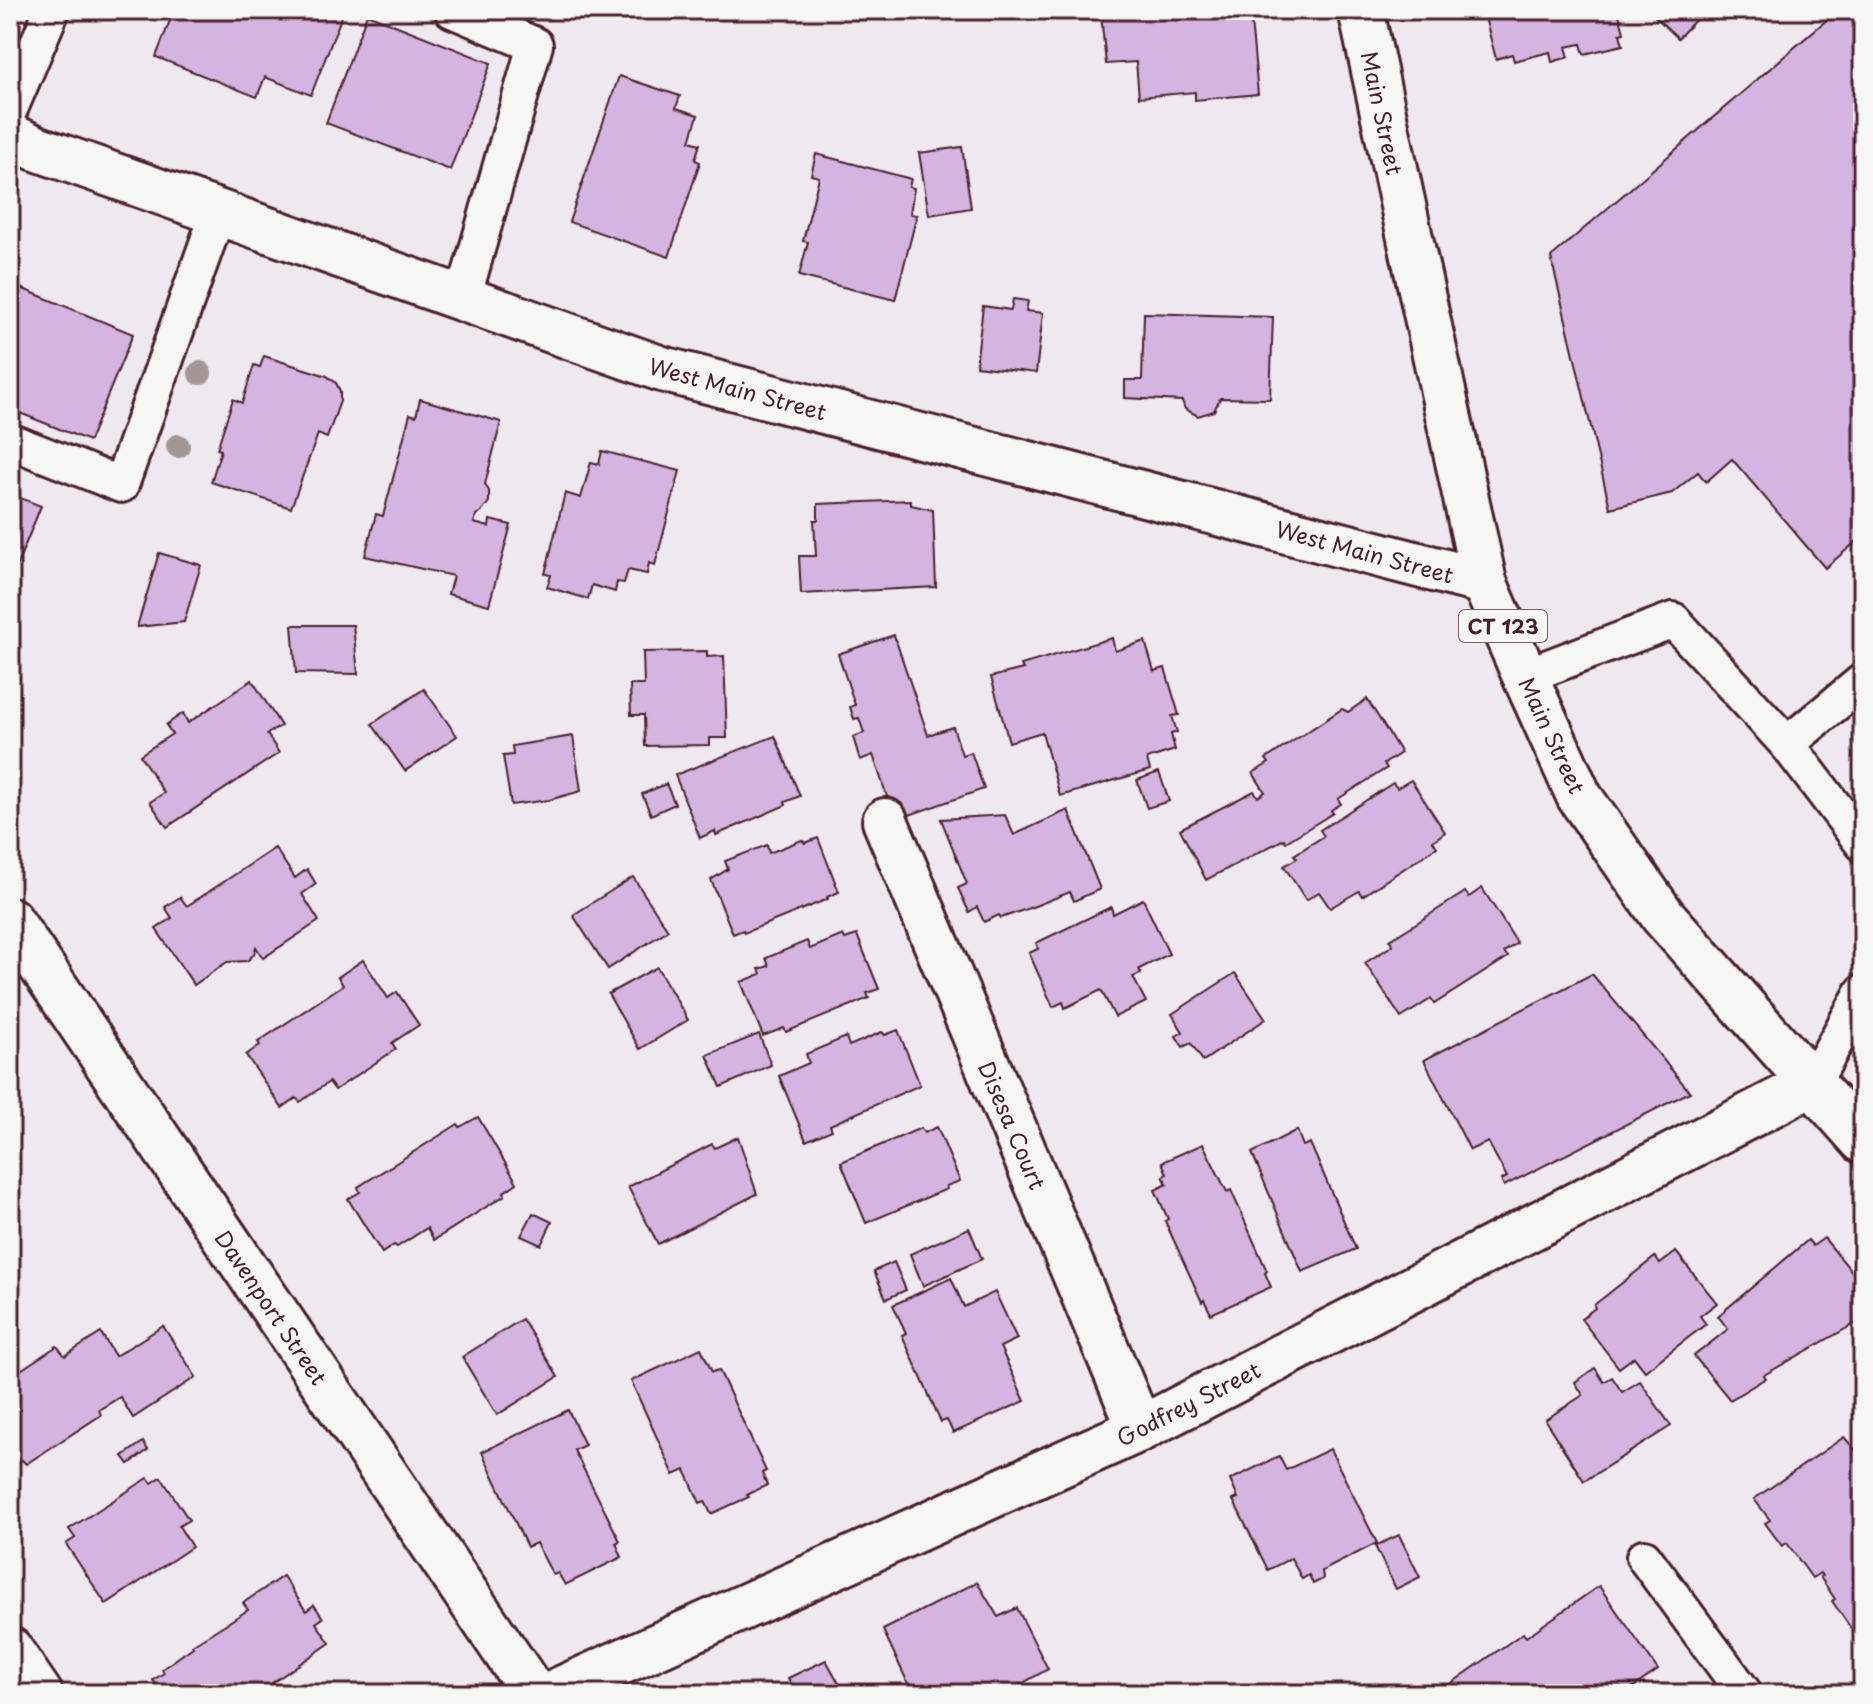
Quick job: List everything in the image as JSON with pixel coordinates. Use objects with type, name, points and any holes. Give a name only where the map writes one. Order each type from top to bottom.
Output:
[{"type":"street","name":"Main Street","points":[[1361,10],[1484,582],[1525,676],[1579,796],[1663,916],[1863,1141]]},
{"type":"street","name":"West Main Street","points":[[10,136],[36,148],[662,369],[1484,582]]},
{"type":"street","name":"Disesa Court","points":[[885,821],[1140,1429]]},
{"type":"street","name":"Davenport Street","points":[[10,920],[534,1694]]},
{"type":"street","name":"Godfrey Street","points":[[550,1694],[1140,1429],[1813,1083]]},
{"type":"street","points":[[10,1650],[40,1694]]},
{"type":"lane","points":[[10,109],[52,10]]},
{"type":"lane","points":[[452,10],[535,45],[463,299]]},
{"type":"lane","points":[[10,441],[121,485],[218,213]]},
{"type":"lane","points":[[1525,676],[1673,620],[1787,744],[1863,844]]},
{"type":"lane","points":[[1787,744],[1863,681]]},
{"type":"lane","points":[[1813,1083],[1863,992]]},
{"type":"lane","points":[[1644,1557],[1745,1694]]},
{"type":"building","points":[[174,10],[196,17],[199,10],[344,10],[311,95],[265,77],[257,97],[156,57]]},
{"type":"building","points":[[1130,10],[1250,10],[1258,94],[1195,100],[1195,92],[1139,97],[1136,62],[1106,64],[1101,15],[1131,13]]},
{"type":"building","points":[[1483,10],[1618,10],[1624,33],[1620,34],[1623,45],[1584,54],[1581,44],[1566,47],[1569,57],[1552,62],[1550,52],[1514,61],[1512,54],[1496,59]]},
{"type":"building","points":[[1648,10],[1705,10],[1678,38]]},
{"type":"building","points":[[1838,10],[1863,10],[1863,536],[1825,568],[1732,459],[1706,482],[1698,472],[1672,493],[1610,508],[1551,257]]},
{"type":"building","points":[[367,14],[491,63],[450,170],[326,123]]},
{"type":"building","points":[[619,76],[680,96],[676,108],[698,115],[690,141],[700,144],[695,160],[700,162],[669,257],[569,222]]},
{"type":"building","points":[[962,147],[971,208],[929,215],[919,153]]},
{"type":"building","points":[[816,154],[911,179],[909,187],[914,188],[910,214],[917,215],[895,300],[799,276],[808,242],[803,241],[819,177],[811,175]]},
{"type":"building","points":[[11,284],[133,334],[89,441],[10,409]]},
{"type":"building","points":[[1013,299],[1028,301],[1026,311],[1043,313],[1036,373],[976,366],[983,306],[1011,310]]},
{"type":"building","points":[[1144,313],[1273,317],[1270,399],[1220,398],[1214,411],[1198,416],[1185,409],[1182,401],[1125,398],[1125,380],[1142,380]]},
{"type":"building","points":[[264,356],[327,376],[340,391],[340,401],[327,438],[318,434],[291,508],[211,482],[221,450],[217,449],[233,399],[242,403],[254,365],[260,367]]},
{"type":"building","points":[[420,399],[501,422],[485,484],[489,502],[476,515],[474,523],[489,527],[490,520],[511,525],[489,605],[448,594],[453,576],[365,556],[376,514],[383,516],[410,414],[416,416]]},
{"type":"building","points":[[602,451],[680,471],[655,565],[649,563],[647,574],[628,570],[624,583],[617,582],[615,592],[592,585],[588,599],[547,587],[551,575],[545,574],[565,493],[581,498],[591,462],[599,464]]},
{"type":"building","points":[[10,494],[41,506],[10,582]]},
{"type":"building","points":[[911,500],[911,505],[933,510],[936,587],[801,594],[799,556],[816,556],[814,520],[818,520],[818,504]]},
{"type":"building","points":[[159,553],[201,565],[184,622],[137,627]]},
{"type":"building","points":[[292,625],[353,625],[358,674],[296,673]]},
{"type":"building","points":[[894,635],[928,735],[953,727],[962,755],[971,752],[984,789],[895,820],[873,755],[860,760],[853,737],[864,733],[859,718],[854,719],[850,707],[855,705],[838,654]]},
{"type":"building","points":[[1112,638],[1115,651],[1145,641],[1154,671],[1165,668],[1179,715],[1172,716],[1177,732],[1171,734],[1175,750],[1147,759],[1150,770],[1060,796],[1042,732],[1009,742],[991,677]]},
{"type":"building","points":[[707,651],[707,657],[724,656],[727,738],[710,738],[710,745],[645,746],[644,715],[631,715],[630,685],[644,685],[643,652]]},
{"type":"building","points":[[252,680],[281,726],[267,734],[279,753],[167,827],[150,802],[164,793],[140,755],[172,734],[166,725],[183,713],[188,723]]},
{"type":"building","points":[[424,689],[457,736],[405,771],[372,724]]},
{"type":"building","points":[[1367,699],[1401,753],[1384,764],[1387,768],[1338,799],[1341,804],[1331,810],[1333,813],[1286,842],[1284,839],[1206,880],[1180,829],[1254,791],[1258,797],[1265,792],[1253,773],[1269,763],[1266,759],[1342,709],[1348,712]]},
{"type":"building","points":[[573,736],[581,791],[549,800],[511,805],[503,756],[513,755],[512,746]]},
{"type":"building","points":[[775,736],[800,796],[716,835],[715,831],[700,838],[675,775]]},
{"type":"building","points":[[1159,772],[1169,801],[1147,808],[1137,780]]},
{"type":"building","points":[[1411,780],[1445,832],[1433,841],[1437,847],[1362,896],[1359,891],[1330,908],[1319,892],[1306,900],[1284,866],[1297,858],[1294,855],[1324,836],[1320,830],[1393,783],[1397,788]]},
{"type":"building","points":[[666,784],[675,804],[651,815],[642,794]]},
{"type":"building","points":[[1068,810],[1100,889],[1074,901],[1070,892],[984,922],[977,907],[969,912],[958,888],[967,884],[941,819],[1005,815],[1014,835]]},
{"type":"building","points":[[818,838],[839,892],[744,933],[743,930],[733,934],[711,880],[728,869],[725,861],[767,845],[769,853],[802,840],[805,843]]},
{"type":"building","points":[[275,848],[295,878],[307,869],[316,884],[302,894],[319,921],[263,958],[256,947],[247,961],[227,962],[194,985],[156,929],[172,918],[165,907],[180,897],[187,906]]},
{"type":"building","points":[[633,877],[668,930],[608,969],[573,915]]},
{"type":"building","points":[[1482,888],[1517,943],[1504,952],[1508,957],[1434,1004],[1431,999],[1401,1018],[1365,963],[1393,945],[1390,940],[1465,892],[1469,897]]},
{"type":"building","points":[[1143,899],[1169,954],[1139,969],[1141,974],[1133,977],[1146,1002],[1115,1017],[1101,990],[1065,1008],[1063,1002],[1053,1007],[1029,953],[1038,949],[1036,943],[1111,907],[1113,914]]},
{"type":"building","points":[[843,935],[845,939],[857,935],[879,989],[867,993],[869,998],[786,1032],[784,1028],[763,1036],[741,982],[761,974],[759,969],[769,966],[766,958],[807,941],[810,949]]},
{"type":"building","points":[[363,960],[388,998],[397,992],[419,1025],[392,1043],[396,1049],[335,1090],[329,1082],[300,1102],[296,1098],[282,1108],[246,1055],[260,1045],[258,1042],[343,985],[338,977]]},
{"type":"building","points":[[657,967],[688,1020],[640,1049],[608,994]]},
{"type":"building","points":[[1235,973],[1266,1019],[1203,1061],[1191,1043],[1183,1047],[1176,1036],[1183,1032],[1172,1014]]},
{"type":"building","points":[[1592,974],[1690,1092],[1504,1186],[1501,1180],[1507,1177],[1488,1142],[1470,1150],[1424,1060]]},
{"type":"building","points":[[898,1030],[920,1085],[830,1125],[832,1130],[806,1141],[779,1076],[809,1063],[806,1054],[846,1037],[849,1046],[882,1032],[885,1035]]},
{"type":"building","points":[[759,1034],[771,1065],[721,1087],[707,1055]]},
{"type":"building","points":[[478,1117],[517,1183],[504,1192],[505,1195],[434,1240],[427,1228],[382,1253],[348,1199],[360,1192],[358,1187],[458,1124],[460,1127]]},
{"type":"building","points":[[937,1127],[960,1181],[866,1223],[841,1162],[921,1128],[924,1133]]},
{"type":"building","points":[[1297,1130],[1303,1146],[1310,1143],[1356,1249],[1302,1272],[1252,1153]]},
{"type":"building","points":[[738,1137],[757,1194],[658,1244],[628,1187],[712,1144],[715,1148]]},
{"type":"building","points":[[1203,1144],[1227,1192],[1231,1190],[1267,1271],[1265,1273],[1271,1287],[1211,1314],[1204,1300],[1202,1302],[1165,1221],[1168,1219],[1155,1190],[1167,1184],[1162,1162]]},
{"type":"building","points":[[533,1213],[552,1222],[541,1245],[521,1236]]},
{"type":"building","points":[[969,1228],[982,1259],[923,1286],[910,1254]]},
{"type":"building","points":[[1824,1238],[1863,1285],[1863,1319],[1764,1375],[1766,1378],[1730,1400],[1694,1356],[1728,1329],[1718,1316],[1808,1240],[1813,1246]]},
{"type":"building","points":[[1676,1252],[1717,1303],[1700,1316],[1706,1324],[1645,1371],[1634,1357],[1619,1368],[1581,1319],[1655,1257],[1660,1264]]},
{"type":"building","points":[[894,1262],[906,1290],[886,1299],[874,1271]]},
{"type":"building","points":[[951,1278],[964,1307],[995,1292],[1017,1339],[1000,1347],[1025,1401],[953,1433],[947,1420],[941,1422],[902,1335],[906,1333],[893,1305]]},
{"type":"building","points":[[522,1319],[558,1377],[497,1415],[462,1357]]},
{"type":"building","points":[[163,1326],[196,1377],[133,1418],[120,1397],[99,1410],[101,1415],[26,1464],[22,1460],[10,1467],[10,1377],[57,1346],[65,1356],[101,1333],[115,1356]]},
{"type":"building","points":[[701,1348],[712,1372],[719,1370],[766,1471],[762,1473],[767,1485],[711,1514],[705,1501],[700,1503],[685,1470],[674,1475],[631,1381]]},
{"type":"building","points":[[1595,1368],[1604,1382],[1612,1377],[1622,1392],[1640,1381],[1671,1426],[1584,1481],[1545,1420],[1583,1395],[1575,1382]]},
{"type":"building","points":[[568,1410],[585,1445],[574,1450],[620,1541],[616,1543],[622,1557],[565,1585],[558,1573],[553,1575],[536,1543],[527,1547],[482,1452]]},
{"type":"building","points":[[1844,1437],[1863,1459],[1863,1638],[1859,1640],[1832,1601],[1835,1599],[1820,1573],[1812,1578],[1787,1543],[1782,1546],[1765,1523],[1770,1520],[1754,1499]]},
{"type":"building","points":[[143,1442],[148,1450],[129,1464],[123,1456]]},
{"type":"building","points":[[1330,1449],[1377,1543],[1322,1571],[1323,1579],[1313,1584],[1309,1575],[1302,1579],[1291,1558],[1268,1570],[1233,1500],[1238,1498],[1230,1480],[1279,1456],[1286,1470]]},
{"type":"building","points":[[161,1477],[189,1520],[179,1526],[192,1547],[106,1604],[66,1544],[75,1538],[69,1529],[148,1478],[152,1483]]},
{"type":"building","points":[[1399,1535],[1420,1577],[1396,1589],[1375,1546]]},
{"type":"building","points":[[283,1576],[306,1611],[314,1605],[323,1618],[316,1623],[330,1643],[272,1683],[279,1691],[275,1694],[163,1694],[153,1680],[164,1673],[162,1669],[192,1645],[248,1610],[243,1603]]},
{"type":"building","points":[[977,1582],[998,1617],[1017,1608],[1048,1669],[1003,1694],[913,1694],[883,1630]]},
{"type":"building","points":[[1599,1586],[1658,1670],[1632,1688],[1634,1694],[1436,1694],[1523,1633],[1526,1637]]},
{"type":"building","points":[[826,1660],[845,1694],[796,1694],[788,1678]]}]
